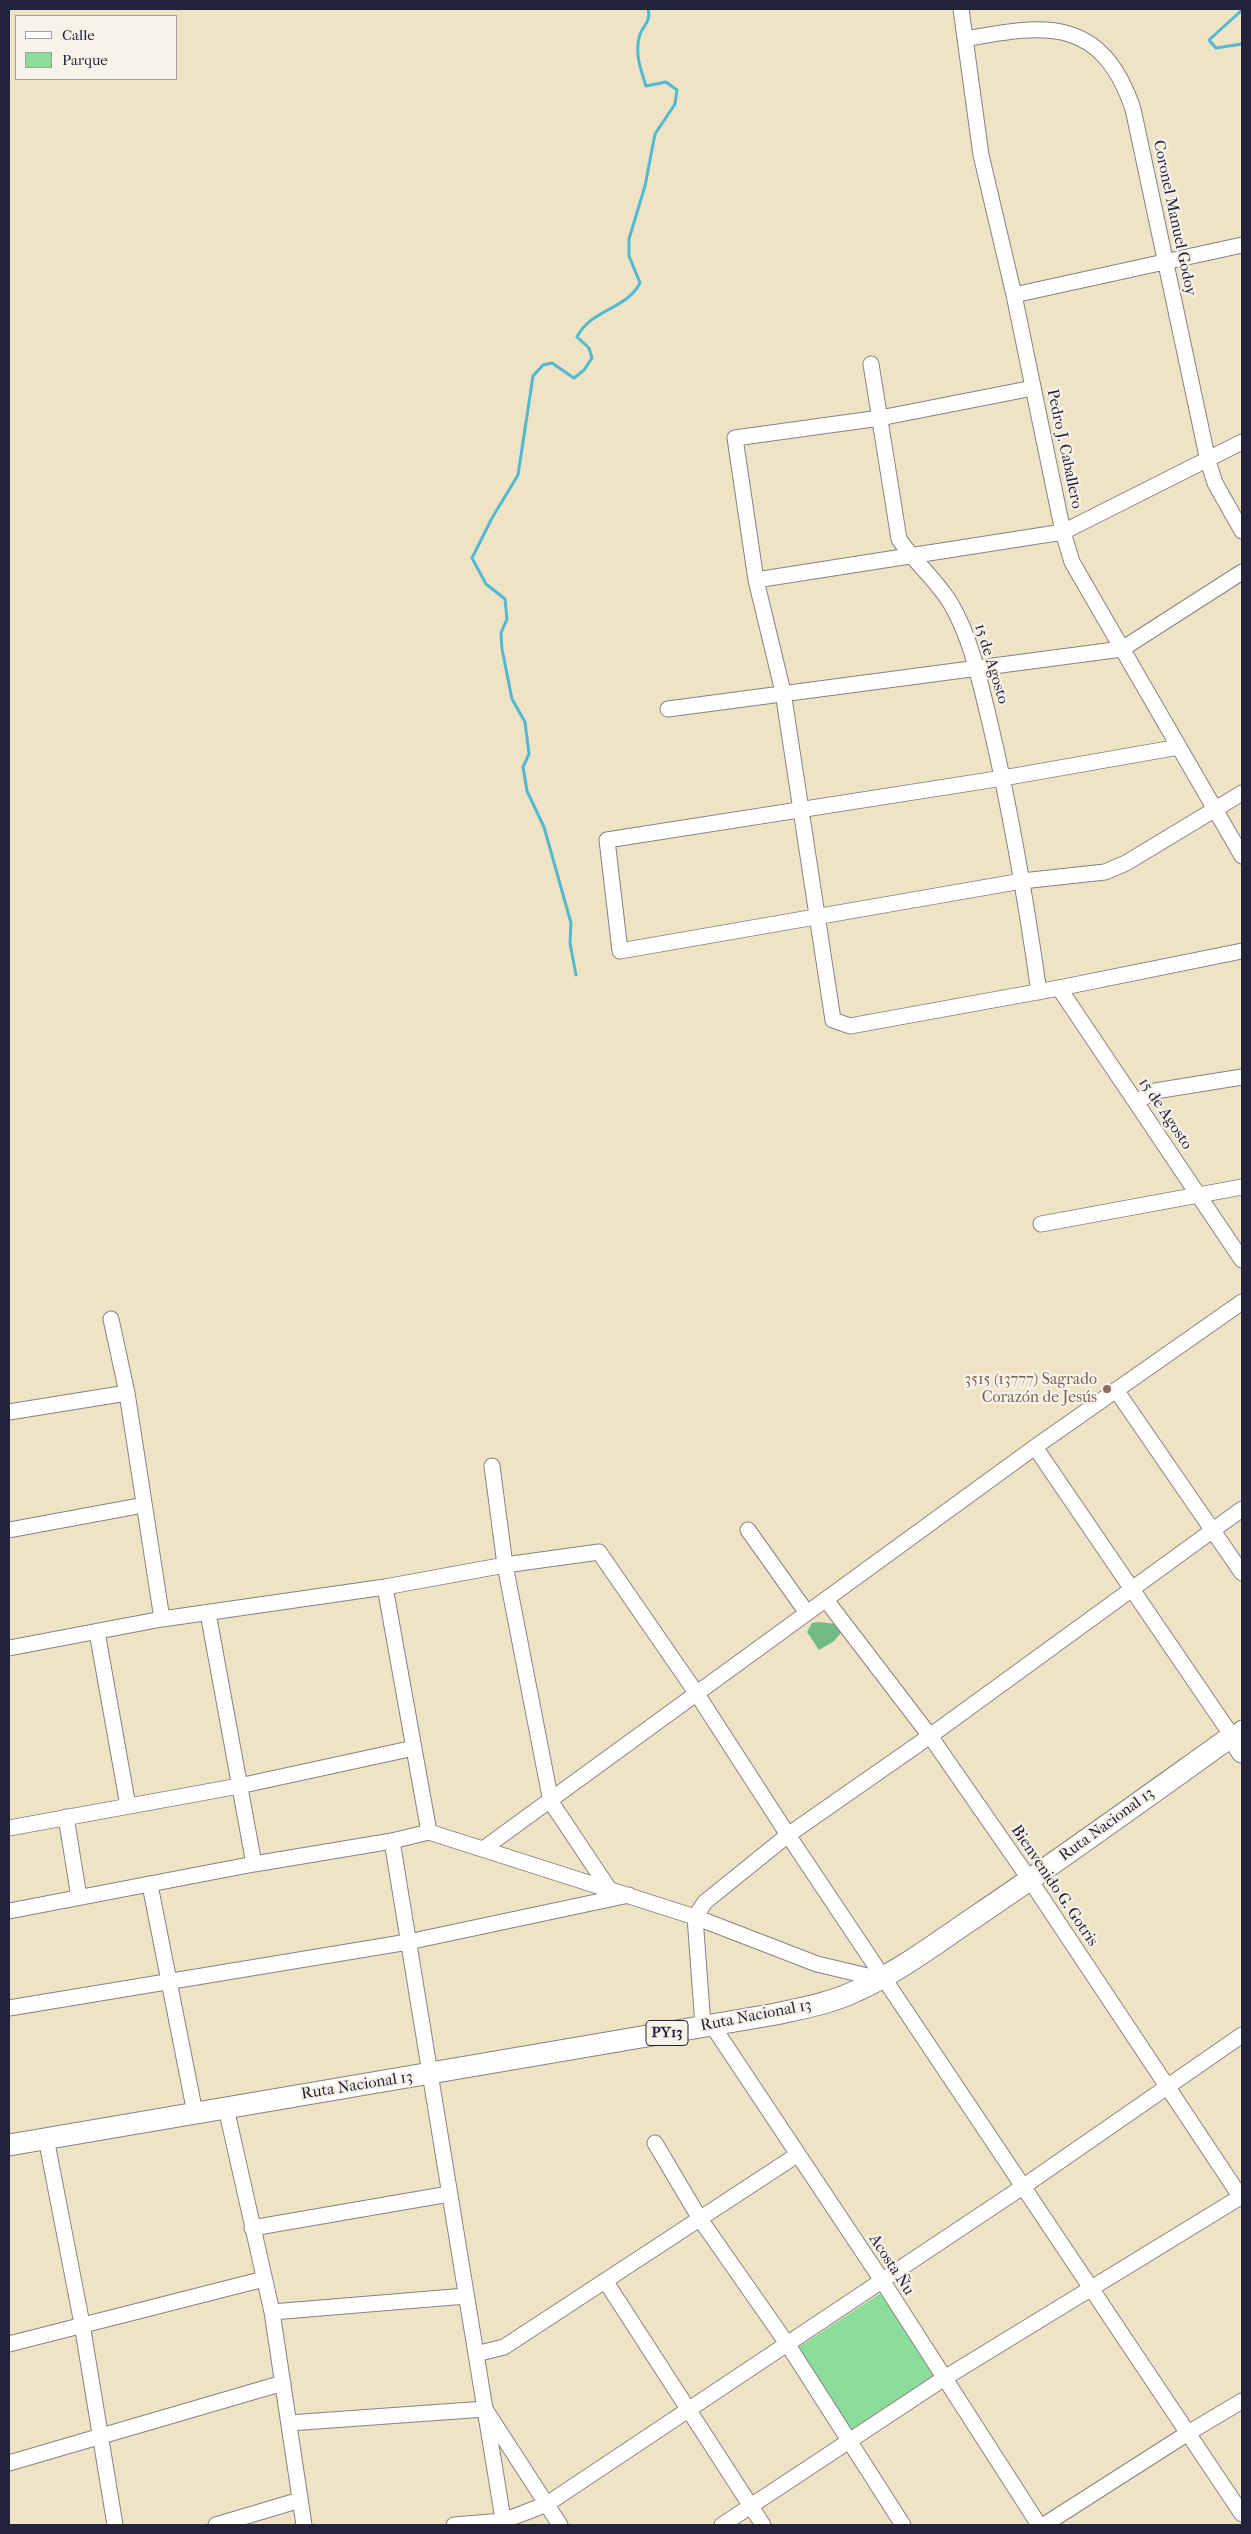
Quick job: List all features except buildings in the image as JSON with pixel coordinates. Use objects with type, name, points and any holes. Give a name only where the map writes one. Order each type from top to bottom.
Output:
[{"type":"highway","name":"Ruta Nacional 13","points":[[9,2145],[708,2026],[828,2002],[882,1978],[1239,1739]]},
{"type":"street","name":"Pedro J. Caballero","points":[[961,9],[981,156],[1014,295],[1063,532],[1072,562],[1242,856]]},
{"type":"street","name":"Coronel Manuel Godoy","points":[[966,39],[1008,31],[1044,30],[1076,35],[1093,44],[1114,68],[1125,87],[1133,109],[1208,461],[1215,483],[1242,531]]},
{"type":"street","points":[[1014,295],[1164,260],[1242,245]]},
{"type":"street","name":"15 de Agosto","points":[[871,364],[899,539],[911,557],[937,584],[951,604],[965,632],[977,670],[1003,778],[1022,881],[1039,992]]},
{"type":"street","points":[[1033,388],[880,418],[735,438],[756,580],[783,692],[833,1020],[850,1026],[1039,992],[1242,950]]},
{"type":"street","points":[[756,580],[1063,532],[1208,461],[1242,442]]},
{"type":"street","points":[[668,709],[783,692],[977,670],[1122,649],[1242,572]]},
{"type":"street","points":[[1179,747],[1003,778],[607,840],[620,951],[1022,881],[1105,872],[1126,863],[1242,793]]},
{"type":"street","name":"15 de Agosto","points":[[1059,988],[1242,1260]]},
{"type":"street","points":[[1136,1102],[1155,1091],[1242,1076]]},
{"type":"street","points":[[1041,1224],[1242,1187]]},
{"type":"street","points":[[483,1849],[551,1802],[1035,1447],[1242,1302]]},
{"type":"street","points":[[112,1319],[126,1393],[162,1619]]},
{"type":"street","points":[[1116,1390],[1242,1573]]},
{"type":"street","points":[[9,1412],[126,1393]]},
{"type":"street","points":[[1035,1447],[1131,1590],[1239,1739]]},
{"type":"street","points":[[492,1466],[505,1565],[551,1802],[609,1888]]},
{"type":"street","points":[[9,1530],[144,1504]]},
{"type":"street","points":[[695,1917],[705,1902],[788,1835],[930,1736],[1242,1509]]},
{"type":"street","points":[[748,1530],[807,1613]]},
{"type":"street","points":[[9,1648],[162,1619],[385,1587],[505,1565],[599,1552],[697,1694],[882,1978],[1024,2186],[1242,2514]]},
{"type":"street","points":[[385,1587],[429,1832]]},
{"type":"street","name":"Bienvenido G. Gotris","points":[[826,1600],[930,1736],[1030,1880],[1166,2088],[1242,2197]]},
{"type":"street","points":[[208,1613],[254,1864]]},
{"type":"street","points":[[97,1632],[128,1806]]},
{"type":"street","points":[[9,1828],[239,1786],[414,1748]]},
{"type":"street","points":[[66,1817],[78,1897]]},
{"type":"street","points":[[9,1911],[254,1864],[392,1841],[429,1832],[695,1917],[816,1964],[882,1978]]},
{"type":"street","points":[[392,1841],[504,2523]]},
{"type":"street","points":[[150,1885],[195,2113]]},
{"type":"street","points":[[9,2008],[408,1942],[630,1895]]},
{"type":"street","name":"Acosta Ñu","points":[[695,1917],[708,2026],[883,2282],[943,2379],[1039,2525]]},
{"type":"street","points":[[454,2525],[504,2523],[546,2504],[883,2282],[1242,2035]]},
{"type":"street","points":[[226,2108],[272,2312],[304,2525]]},
{"type":"street","points":[[46,2138],[82,2324],[115,2525]]},
{"type":"street","points":[[654,2143],[700,2219],[788,2345],[903,2525]]},
{"type":"street","points":[[476,2354],[504,2347],[606,2282],[797,2155]]},
{"type":"street","points":[[252,2228],[449,2194]]},
{"type":"street","points":[[722,2525],[943,2379],[1242,2197]]},
{"type":"street","points":[[9,2344],[264,2279]]},
{"type":"street","points":[[606,2282],[763,2525]]},
{"type":"street","points":[[272,2312],[466,2296]]},
{"type":"street","points":[[9,2462],[283,2383]]},
{"type":"street","points":[[1044,2525],[1188,2433],[1242,2401]]},
{"type":"street","points":[[289,2423],[485,2409]]},
{"type":"street","points":[[485,2409],[560,2525]]},
{"type":"street","points":[[216,2525],[300,2500]]},
{"type":"green space","points":[[812,1623],[836,1624],[842,1632],[834,1641],[819,1650],[807,1632]]},
{"type":"green space","points":[[881,2293],[935,2377],[852,2432],[797,2348]]},
{"type":"waterway","points":[[576,975],[570,943],[571,923],[544,827],[527,791],[523,767],[529,754],[525,722],[512,699],[502,649],[501,633],[507,619],[505,599],[486,584],[472,558],[492,518],[518,475],[533,376],[543,365],[552,363],[574,378],[584,370],[592,358],[589,348],[577,337],[591,321],[626,299],[640,283],[629,256],[629,239],[645,186],[655,134],[675,104],[677,90],[666,82],[646,86],[639,62],[638,44],[640,34],[649,18],[648,9]]},
{"type":"waterway","points":[[1242,10],[1209,40],[1216,48],[1242,44]]},
{"type":"place","name":"3515 (13777) Sagrado Corazón de Jesús","points":[[1107,1389]]}]
